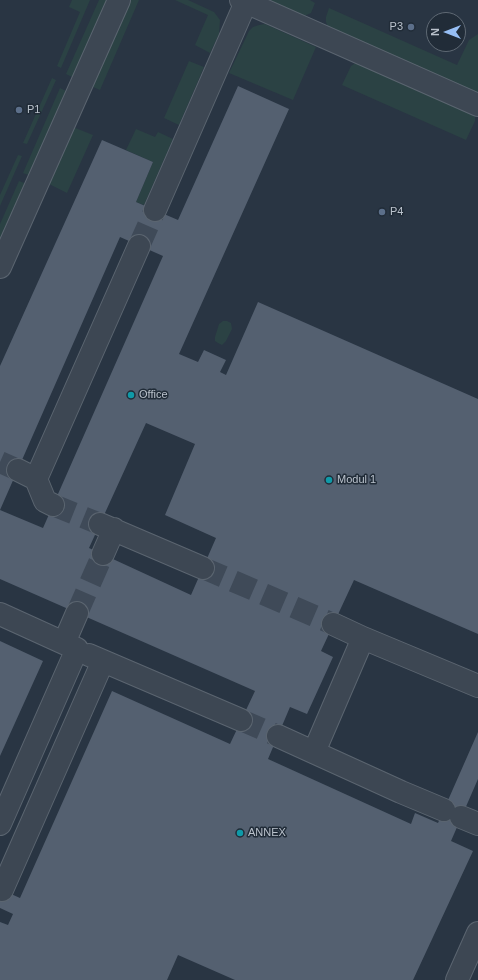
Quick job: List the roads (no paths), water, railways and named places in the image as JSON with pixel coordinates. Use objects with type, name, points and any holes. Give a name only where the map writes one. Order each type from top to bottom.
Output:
[{"type":"lane","points":[[0,267],[119,0]]},
{"type":"lane","points":[[155,210],[244,1],[478,105]]},
{"type":"lane","points":[[53,505],[45,501],[27,474],[139,246]]},
{"type":"lane","points":[[102,554],[107,527],[203,568]]},
{"type":"lane","points":[[0,824],[70,646],[77,613]]},
{"type":"lane","points":[[0,614],[103,661],[241,720]]},
{"type":"lane","points":[[333,624],[478,686]]},
{"type":"lane","points":[[314,752],[363,638]]},
{"type":"lane","points":[[2,890],[103,661]]},
{"type":"lane","points":[[278,736],[461,817]]},
{"type":"lane","points":[[456,980],[478,933]]},
{"type":"tunnel","points":[[139,246],[155,210]]},
{"type":"tunnel","points":[[0,462],[18,470]]},
{"type":"tunnel","points":[[53,505],[100,524]]},
{"type":"tunnel","points":[[77,613],[103,554]]},
{"type":"tunnel","points":[[203,568],[333,624]]},
{"type":"tunnel","points":[[241,720],[278,736]]},
{"type":"place","name":"P3","points":[[411,27]]},
{"type":"place","name":"P1","points":[[19,110]]},
{"type":"place","name":"P4","points":[[382,212]]},
{"type":"place","name":"Office","points":[[131,395]]},
{"type":"place","name":"Modul 1","points":[[329,480]]},
{"type":"place","name":"ANNEX","points":[[240,833]]}]
